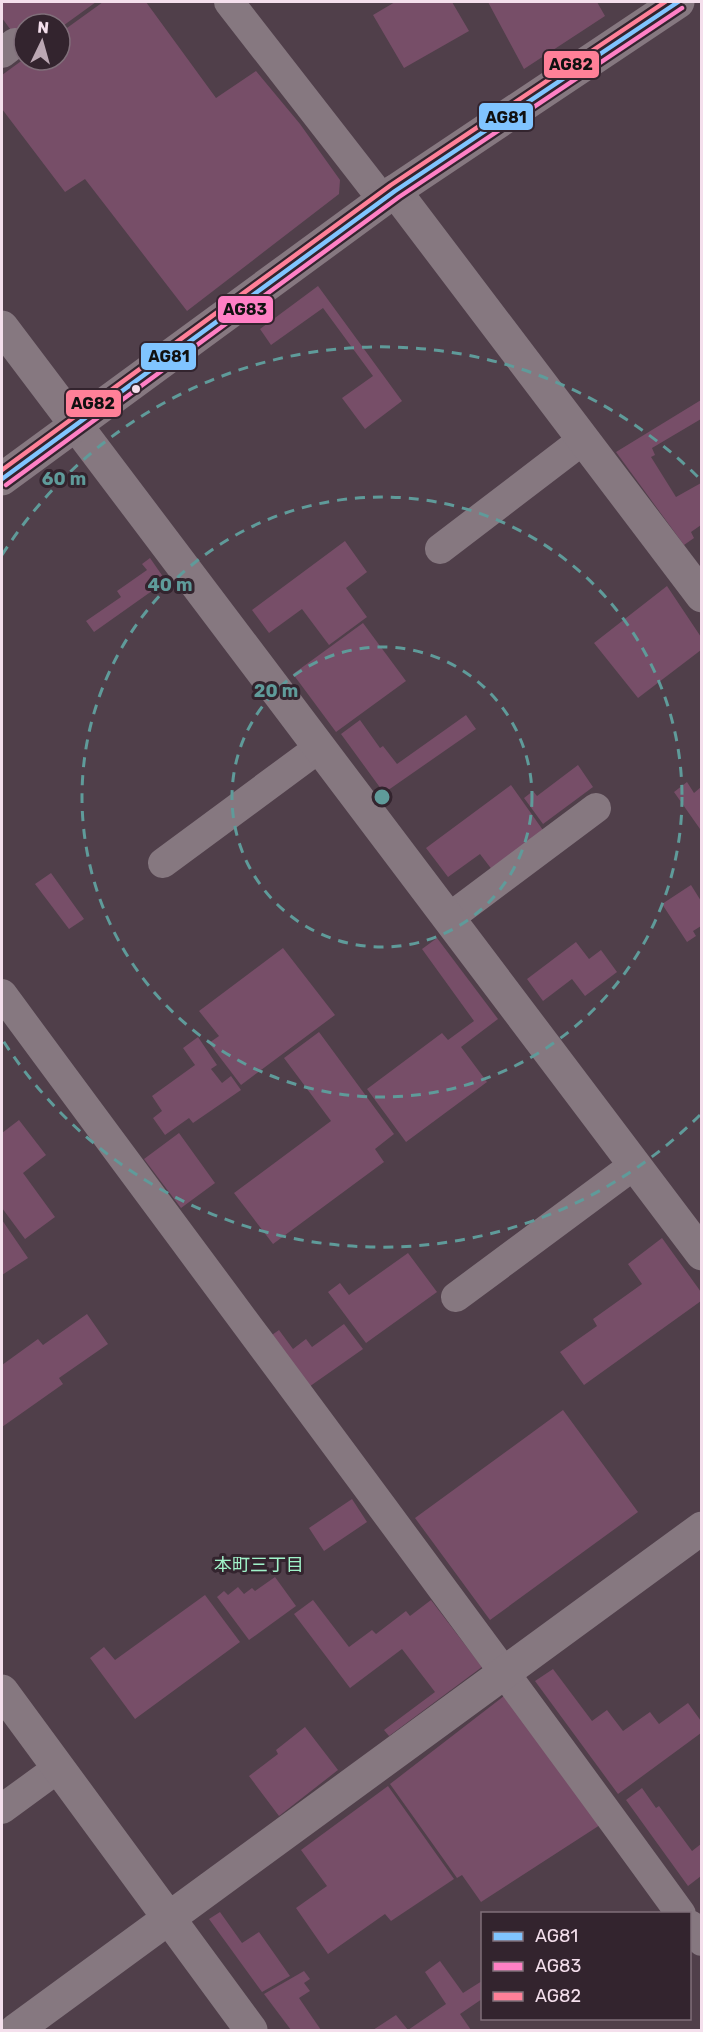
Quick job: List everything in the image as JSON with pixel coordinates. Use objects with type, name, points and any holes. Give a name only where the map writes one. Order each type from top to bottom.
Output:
[{"type":"street","points":[[2,479],[389,195],[678,2]]},
{"type":"street","points":[[389,195],[584,439],[702,596]]},
{"type":"street","points":[[2,327],[702,1254]]},
{"type":"street","points":[[16,2031],[702,1528]]},
{"type":"street","points":[[2,1691],[251,2031]]},
{"type":"lane","points":[[229,2],[389,195]]},
{"type":"lane","points":[[440,549],[584,439]]},
{"type":"lane","points":[[163,863],[320,747]]},
{"type":"lane","points":[[449,918],[596,808]]},
{"type":"lane","points":[[2,994],[295,1392],[506,1672],[680,1912]]},
{"type":"lane","points":[[456,1297],[634,1165]]},
{"type":"lane","points":[[2,1809],[58,1768]]},
{"type":"lane","points":[[691,1926],[702,1941]]},
{"type":"shaded area","points":[[2,2],[96,2],[72,19],[72,12],[12,12],[12,32],[2,18]]},
{"type":"shaded area","points":[[103,2],[146,2],[216,98],[256,71],[300,124],[340,180],[339,194],[187,311],[85,179],[65,192],[2,109],[2,75],[12,68],[12,72],[72,72],[72,24]]},
{"type":"shaded area","points":[[395,2],[452,2],[469,31],[404,68],[373,15]]},
{"type":"shaded area","points":[[488,2],[597,2],[605,16],[524,69]]},
{"type":"shaded area","points":[[318,286],[402,401],[365,429],[342,398],[373,376],[323,308],[271,345],[260,329]]},
{"type":"shaded area","points":[[701,400],[701,419],[652,448],[655,455],[651,457],[676,497],[701,483],[701,525],[691,532],[694,538],[684,545],[616,452]]},
{"type":"shaded area","points":[[345,541],[367,572],[346,588],[367,617],[329,645],[302,609],[269,633],[252,610]]},
{"type":"shaded area","points":[[150,558],[166,581],[94,632],[86,621],[121,597],[117,591],[147,570],[142,564]]},
{"type":"shaded area","points":[[667,586],[701,637],[701,650],[638,698],[594,643]]},
{"type":"shaded area","points":[[363,623],[406,681],[336,732],[293,674]]},
{"type":"shaded area","points":[[466,715],[476,729],[384,793],[341,734],[360,720],[380,748],[383,746],[397,764]]},
{"type":"shaded area","points":[[578,765],[593,787],[543,824],[524,798],[533,791],[537,796]]},
{"type":"shaded area","points":[[687,782],[694,793],[701,787],[700,829],[674,792]]},
{"type":"shaded area","points":[[511,785],[545,833],[493,871],[480,854],[448,877],[426,848]]},
{"type":"shaded area","points":[[51,873],[84,919],[69,929],[35,884]]},
{"type":"shaded area","points":[[691,885],[701,901],[701,926],[693,931],[696,936],[687,942],[662,904]]},
{"type":"shaded area","points":[[437,938],[498,1019],[461,1047],[487,1082],[406,1142],[367,1089],[442,1033],[448,1040],[474,1021],[422,949]]},
{"type":"shaded area","points":[[576,942],[589,959],[601,950],[617,972],[585,996],[572,979],[543,1001],[527,979]]},
{"type":"shaded area","points":[[283,948],[335,1015],[241,1085],[209,1043],[219,1036],[199,1011]]},
{"type":"shaded area","points":[[319,1032],[394,1134],[375,1149],[384,1162],[273,1244],[234,1193],[331,1121],[284,1058]]},
{"type":"shaded area","points":[[198,1037],[217,1065],[211,1069],[222,1083],[231,1076],[241,1090],[193,1123],[189,1118],[165,1135],[153,1118],[162,1111],[152,1096],[195,1065],[183,1048]]},
{"type":"shaded area","points":[[19,1120],[46,1155],[23,1173],[55,1217],[25,1239],[2,1208],[2,1133]]},
{"type":"shaded area","points":[[179,1133],[215,1183],[181,1208],[144,1159]]},
{"type":"shaded area","points":[[2,1220],[28,1258],[2,1275]]},
{"type":"shaded area","points":[[662,1238],[701,1292],[701,1301],[584,1385],[560,1352],[597,1326],[593,1319],[642,1284],[628,1264]]},
{"type":"shaded area","points":[[408,1253],[437,1292],[366,1343],[328,1292],[340,1283],[349,1295]]},
{"type":"shaded area","points":[[87,1314],[108,1344],[59,1378],[63,1384],[2,1427],[2,1365],[38,1339],[43,1345]]},
{"type":"shaded area","points":[[344,1324],[363,1349],[306,1389],[269,1337],[279,1330],[293,1349],[306,1339],[312,1347]]},
{"type":"shaded area","points":[[563,1410],[638,1512],[490,1620],[415,1518]]},
{"type":"shaded area","points":[[352,1499],[367,1522],[324,1551],[309,1528]]},
{"type":"shaded area","points":[[275,1577],[296,1606],[249,1640],[217,1597],[224,1591],[228,1595],[238,1587],[244,1594],[252,1588],[255,1591]]},
{"type":"shaded area","points":[[205,1595],[240,1642],[135,1719],[90,1658],[104,1647],[115,1660]]},
{"type":"shaded area","points":[[313,1600],[349,1647],[372,1630],[376,1634],[406,1611],[410,1616],[431,1600],[482,1667],[389,1736],[384,1730],[435,1692],[402,1649],[350,1688],[294,1614]]},
{"type":"shaded area","points":[[553,1669],[592,1721],[607,1710],[623,1731],[650,1712],[659,1724],[688,1703],[701,1721],[701,1733],[618,1794],[535,1681]]},
{"type":"shaded area","points":[[504,1696],[600,1825],[481,1902],[462,1875],[457,1878],[390,1784]]},
{"type":"shaded area","points":[[305,1727],[338,1770],[279,1816],[249,1776],[278,1754],[276,1750]]},
{"type":"shaded area","points":[[388,1786],[454,1879],[391,1921],[385,1914],[328,1954],[296,1908],[327,1886],[301,1850]]},
{"type":"shaded area","points":[[642,1788],[656,1808],[659,1806],[692,1851],[701,1844],[701,1876],[688,1886],[626,1800]]},
{"type":"shaded area","points":[[220,1912],[242,1943],[259,1932],[290,1976],[262,1992],[209,1919]]},
{"type":"shaded area","points":[[440,1961],[463,1993],[481,1982],[481,2000],[460,2014],[471,2030],[408,2030],[446,2004],[425,1972]]},
{"type":"shaded area","points":[[304,1971],[310,1979],[304,1983],[310,1991],[299,1998],[321,2030],[291,2030],[264,1994]]},
{"type":"shaded area","points":[[396,2015],[408,2030],[373,2030]]},
{"type":"transit line","name":"AG82","points":[[2,470],[391,185],[665,2]]},
{"type":"transit line","name":"AG81","points":[[2,479],[395,191],[678,2]]},
{"type":"transit line","name":"AG83","points":[[6,485],[399,197],[682,8]]},
{"type":"district","name":"本町三丁目","points":[[259,1565]]}]
